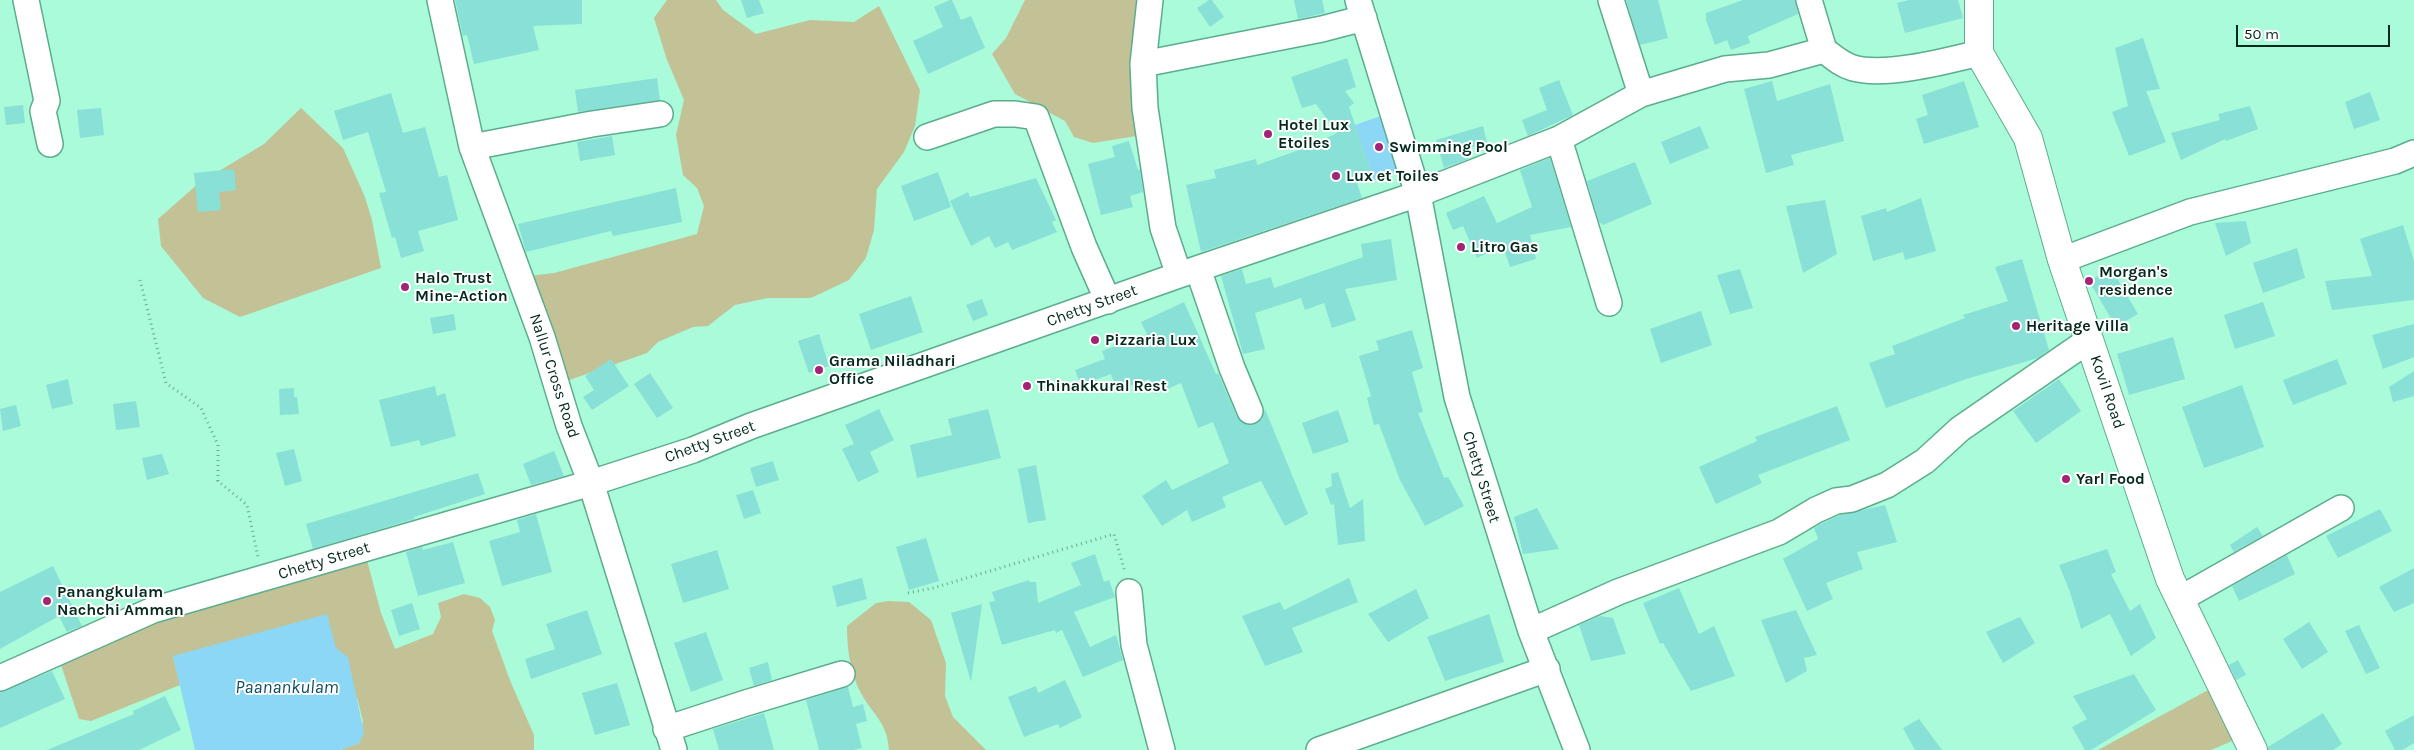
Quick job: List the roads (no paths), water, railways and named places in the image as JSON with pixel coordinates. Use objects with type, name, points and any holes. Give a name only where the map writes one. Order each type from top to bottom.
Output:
[{"type":"street","points":[[26,0],[47,100],[43,111],[50,144]]},
{"type":"street","name":"Nallur Cross Road","points":[[440,0],[472,147],[542,337],[569,426],[592,482],[670,740]]},
{"type":"street","points":[[1150,0],[1143,64],[1145,108],[1155,188],[1163,228],[1188,272],[1250,410]]},
{"type":"street","points":[[1611,0],[1641,94]]},
{"type":"street","points":[[1809,0],[1824,50],[1836,60],[1852,68],[1869,71],[1917,65],[1979,53]]},
{"type":"street","name":"Kovil Road","points":[[1979,0],[1979,53],[2028,138],[2062,260],[2170,579],[2253,750]]},
{"type":"street","points":[[1143,64],[1322,29],[1361,9]]},
{"type":"street","name":"Chetty Street","points":[[1361,9],[1418,194],[1457,397],[1531,631],[1548,669],[1577,750]]},
{"type":"street","points":[[1418,194],[1558,139],[1641,94],[1725,69],[1769,65],[1824,50]]},
{"type":"street","points":[[472,147],[592,124],[660,114]]},
{"type":"street","points":[[927,136],[994,114],[1036,117],[1084,247],[1108,301]]},
{"type":"street","points":[[1558,139],[1609,303]]},
{"type":"street","points":[[2062,260],[2190,212],[2395,161],[2414,153]]},
{"type":"street","name":"Chetty Street","points":[[0,678],[153,610],[263,579],[448,522],[592,482],[693,450],[751,426],[1188,272],[1418,194]]},
{"type":"street","points":[[1531,631],[1618,592],[1779,532],[1829,504],[1852,499],[1887,485],[1925,461],[1960,429],[2089,340]]},
{"type":"street","points":[[2180,599],[2341,508]]},
{"type":"street","points":[[1129,592],[1134,645],[1162,750]]},
{"type":"street","points":[[1319,750],[1548,669]]},
{"type":"street","points":[[670,740],[746,702],[842,674]]},
{"type":"water","name":"Swimming Pool","points":[[1384,115],[1403,169],[1374,180],[1355,125]]},
{"type":"water","name":"Paanankulam","points":[[327,614],[336,648],[348,657],[364,733],[359,743],[340,750],[195,750],[173,656]]},
{"type":"place","name":"Hotel Lux Etoiles","points":[[1268,134]]},
{"type":"place","name":"Swimming Pool","points":[[1379,147]]},
{"type":"place","name":"Lux et Toiles","points":[[1336,176]]},
{"type":"place","name":"Litro Gas","points":[[1461,247]]},
{"type":"place","name":"Morgan's residence","points":[[2089,281]]},
{"type":"place","name":"Halo Trust Mine-Action","points":[[405,287]]},
{"type":"place","name":"Heritage Villa","points":[[2016,326]]},
{"type":"place","name":"Pizzaria Lux","points":[[1095,340]]},
{"type":"place","name":"Grama Niladhari Office","points":[[819,370]]},
{"type":"place","name":"Thinakkural Rest","points":[[1027,386]]},
{"type":"place","name":"Yarl Food","points":[[2066,479]]},
{"type":"place","name":"Panangkulam Nachchi Amman","points":[[47,601]]}]
